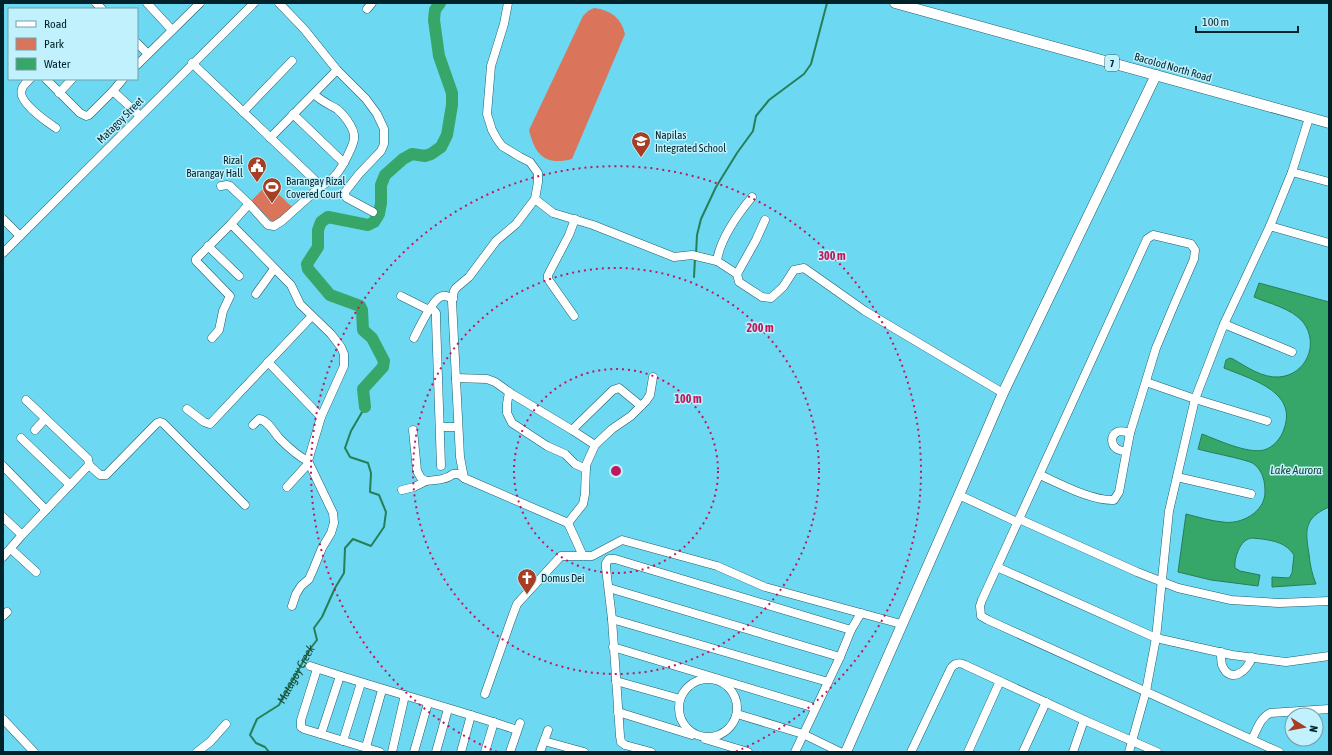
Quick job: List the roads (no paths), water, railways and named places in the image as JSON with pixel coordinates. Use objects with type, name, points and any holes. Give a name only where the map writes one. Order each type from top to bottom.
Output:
[{"type":"main road","name":"Bacolod North Road","points":[[895,3],[916,6],[1329,123]]},
{"type":"main road","points":[[846,752],[1003,393],[1156,75]]},
{"type":"street","points":[[147,3],[172,30]]},
{"type":"street","points":[[138,64],[200,3]]},
{"type":"street","points":[[279,3],[304,29],[337,70],[371,105],[377,114],[384,130],[384,144],[381,151],[359,174],[345,192],[345,195],[353,202],[373,212]]},
{"type":"street","points":[[464,478],[460,458],[458,427],[452,299],[454,291],[469,277],[496,241],[516,224],[535,199],[538,182],[538,173],[530,162],[502,146],[492,130],[487,114],[491,66],[504,24],[508,3]]},
{"type":"street","name":"Matagoy Street","points":[[3,253],[249,5]]},
{"type":"street","points":[[138,44],[148,54]]},
{"type":"street","points":[[243,112],[292,61]]},
{"type":"street","points":[[192,63],[321,186]]},
{"type":"street","points":[[270,138],[337,70]]},
{"type":"street","points":[[29,80],[21,89],[23,99],[38,115],[56,128]]},
{"type":"street","points":[[47,80],[80,113],[86,116],[89,115],[122,80]]},
{"type":"street","points":[[59,92],[71,80]]},
{"type":"street","points":[[113,91],[140,116]]},
{"type":"street","points":[[221,186],[230,186],[268,225],[274,226],[282,221],[321,186],[328,183],[335,177],[344,163],[355,137],[353,128],[337,109],[320,100],[314,94]]},
{"type":"street","points":[[293,114],[344,163]]},
{"type":"street","points":[[1129,752],[1146,691],[1156,638],[1169,511],[1195,399],[1224,324],[1270,226],[1292,172],[1308,118]]},
{"type":"street","points":[[1292,172],[1329,182]]},
{"type":"street","points":[[717,261],[719,250],[727,235],[738,215],[752,197]]},
{"type":"street","points":[[535,199],[553,213],[575,219],[674,257],[692,255],[717,261],[736,274],[739,282],[762,297],[771,298],[783,287],[794,270],[804,268],[865,311],[1003,393]]},
{"type":"street","points":[[212,338],[219,330],[223,311],[230,296],[196,261],[197,257],[249,204]]},
{"type":"street","points":[[3,219],[20,236]]},
{"type":"street","points":[[574,316],[548,279],[548,275],[569,235],[575,219]]},
{"type":"street","points":[[736,274],[766,220]]},
{"type":"street","points":[[231,224],[291,285],[297,301],[336,340],[344,354],[344,366],[321,417],[308,462],[287,487]]},
{"type":"street","points":[[1270,226],[1329,243]]},
{"type":"street","points":[[1040,475],[1085,494],[1102,499],[1114,500],[1119,492],[1130,433],[1156,348],[1195,255],[1195,250],[1191,244],[1154,235],[1148,239],[1018,520],[981,603],[980,610],[982,616],[1279,752]]},
{"type":"street","points":[[208,246],[238,276]]},
{"type":"street","points":[[256,294],[274,269]]},
{"type":"street","points":[[401,296],[430,308],[436,313],[441,466]]},
{"type":"street","points":[[414,338],[430,308],[441,296],[446,296],[452,299]]},
{"type":"street","points":[[187,409],[204,422],[210,424],[312,317]]},
{"type":"street","points":[[1224,324],[1292,352]]},
{"type":"street","points":[[268,362],[321,417]]},
{"type":"street","points":[[568,523],[583,504],[588,459],[595,445],[646,401],[650,395],[653,377]]},
{"type":"street","points":[[456,378],[487,379],[495,382],[595,445]]},
{"type":"street","points":[[1146,382],[1267,421]]},
{"type":"street","points":[[572,430],[616,388],[627,394],[641,406]]},
{"type":"street","points":[[509,392],[507,413],[512,423],[547,446],[565,454],[575,464],[586,469]]},
{"type":"street","points":[[26,400],[88,459],[89,465],[100,475],[106,475],[157,423],[163,423],[245,505]]},
{"type":"street","points":[[35,430],[45,419]]},
{"type":"street","points":[[253,425],[259,419],[264,420],[280,439],[308,462],[333,513],[334,523],[331,533],[322,548],[309,579],[301,586],[296,594],[292,606]]},
{"type":"street","points":[[440,427],[458,427]]},
{"type":"street","points":[[414,430],[417,471],[421,478],[426,481]]},
{"type":"street","points":[[1126,452],[1117,449],[1112,440],[1118,432],[1130,433]]},
{"type":"street","points":[[21,438],[70,485]]},
{"type":"street","points":[[3,557],[89,465]]},
{"type":"street","points":[[3,466],[46,510]]},
{"type":"street","points":[[402,490],[414,487],[426,481],[441,480],[450,477],[453,474],[459,474],[464,478],[568,523],[587,556]]},
{"type":"street","points":[[1177,477],[1251,494]]},
{"type":"street","points":[[959,496],[1178,588],[1231,600],[1279,603],[1329,601]]},
{"type":"street","points":[[3,517],[22,535]]},
{"type":"street","points":[[485,694],[518,604],[559,557],[587,556],[601,552],[625,540],[717,566],[765,587],[901,624]]},
{"type":"street","points":[[11,549],[36,572]]},
{"type":"street","points":[[651,752],[634,750],[621,742],[612,619],[606,563],[609,559],[615,559],[852,630]]},
{"type":"street","points":[[997,567],[1156,638],[1221,652],[1286,662],[1329,656]]},
{"type":"street","points":[[609,588],[840,657]]},
{"type":"street","points":[[795,752],[861,613]]},
{"type":"street","points":[[612,619],[828,682]]},
{"type":"street","points":[[613,648],[815,708]]},
{"type":"street","points":[[1221,652],[1223,667],[1229,674],[1232,675],[1237,675],[1244,671],[1249,665],[1252,657]]},
{"type":"street","points":[[911,752],[951,668],[955,664],[965,665],[1157,752]]},
{"type":"street","points":[[380,752],[301,728],[300,724],[314,668],[448,709],[494,722],[519,726],[513,751]]},
{"type":"street","points":[[321,734],[340,676]]},
{"type":"street","points":[[704,678],[715,678],[730,688],[735,696],[737,714],[733,723],[724,733],[710,738],[700,737],[691,732],[684,725],[679,716],[678,706],[680,699],[686,687],[695,681],[704,678]]},
{"type":"street","points":[[616,681],[680,699]]},
{"type":"street","points":[[968,752],[1000,681]]},
{"type":"street","points":[[343,741],[361,683]]},
{"type":"street","points":[[366,747],[382,690]]},
{"type":"street","points":[[392,752],[405,695]]},
{"type":"street","points":[[1023,752],[1046,702]]},
{"type":"street","points":[[414,752],[428,703]]},
{"type":"street","points":[[436,752],[448,709]]},
{"type":"street","points":[[1252,739],[1262,720],[1270,713],[1329,709]]},
{"type":"street","points":[[618,712],[748,752]]},
{"type":"street","points":[[737,714],[803,734],[840,752]]},
{"type":"street","points":[[461,752],[471,715]]},
{"type":"street","points":[[3,719],[34,752]]},
{"type":"street","points":[[1073,752],[1084,720]]},
{"type":"street","points":[[485,752],[494,722]]},
{"type":"street","points":[[197,752],[210,742],[226,724]]},
{"type":"street","points":[[540,752],[548,730]]},
{"type":"street","points":[[544,741],[571,750],[584,752]]},
{"type":"water","name":"Lake Aurora","points":[[1259,283],[1329,302],[1329,507],[1321,511],[1311,520],[1307,531],[1311,566],[1316,584],[1272,587],[1272,577],[1289,578],[1292,573],[1294,555],[1280,543],[1253,538],[1248,539],[1241,545],[1237,554],[1235,568],[1240,571],[1260,575],[1258,586],[1211,580],[1178,572],[1186,514],[1218,521],[1237,521],[1251,516],[1261,506],[1264,499],[1264,481],[1257,467],[1251,462],[1245,460],[1198,449],[1202,434],[1233,446],[1249,450],[1264,450],[1268,449],[1279,439],[1284,429],[1287,416],[1284,405],[1278,396],[1269,388],[1258,382],[1224,368],[1226,360],[1230,358],[1261,374],[1279,377],[1297,371],[1308,357],[1310,340],[1308,331],[1303,322],[1293,313],[1254,297]]},
{"type":"waterway","name":"Matagoy Creek","points":[[365,407],[363,389],[383,367],[384,361],[372,338],[363,330],[362,310],[360,306],[330,295],[308,269],[307,264],[318,247],[318,230],[321,222],[328,217],[368,225],[374,222],[379,214],[381,203],[381,185],[385,175],[403,159],[412,154],[425,156],[441,147],[447,135],[452,105],[452,93],[439,56],[434,20],[435,10],[440,3]]},
{"type":"waterway","points":[[696,254],[697,235],[701,219],[716,187],[737,153],[753,131],[756,116],[769,100],[804,74],[811,64],[827,3]]},
{"type":"waterway","points":[[694,277],[695,258]]},
{"type":"waterway","name":"Matagoy Creek","points":[[269,752],[265,747],[256,743],[250,735],[257,719],[279,705],[310,649],[317,640],[314,628],[322,617],[335,588],[344,573],[345,548],[353,539],[371,546],[384,527],[386,512],[379,495],[370,492],[371,473],[368,463],[350,457],[345,448],[351,431],[365,407]]},
{"type":"place","name":"Napilas Integrated School","points":[[641,158]]},
{"type":"place","name":"Rizal Barangay Hall","points":[[257,183]]},
{"type":"place","name":"Barangay Rizal Covered Court","points":[[272,204]]},
{"type":"place","name":"Domus Dei","points":[[527,595]]}]
